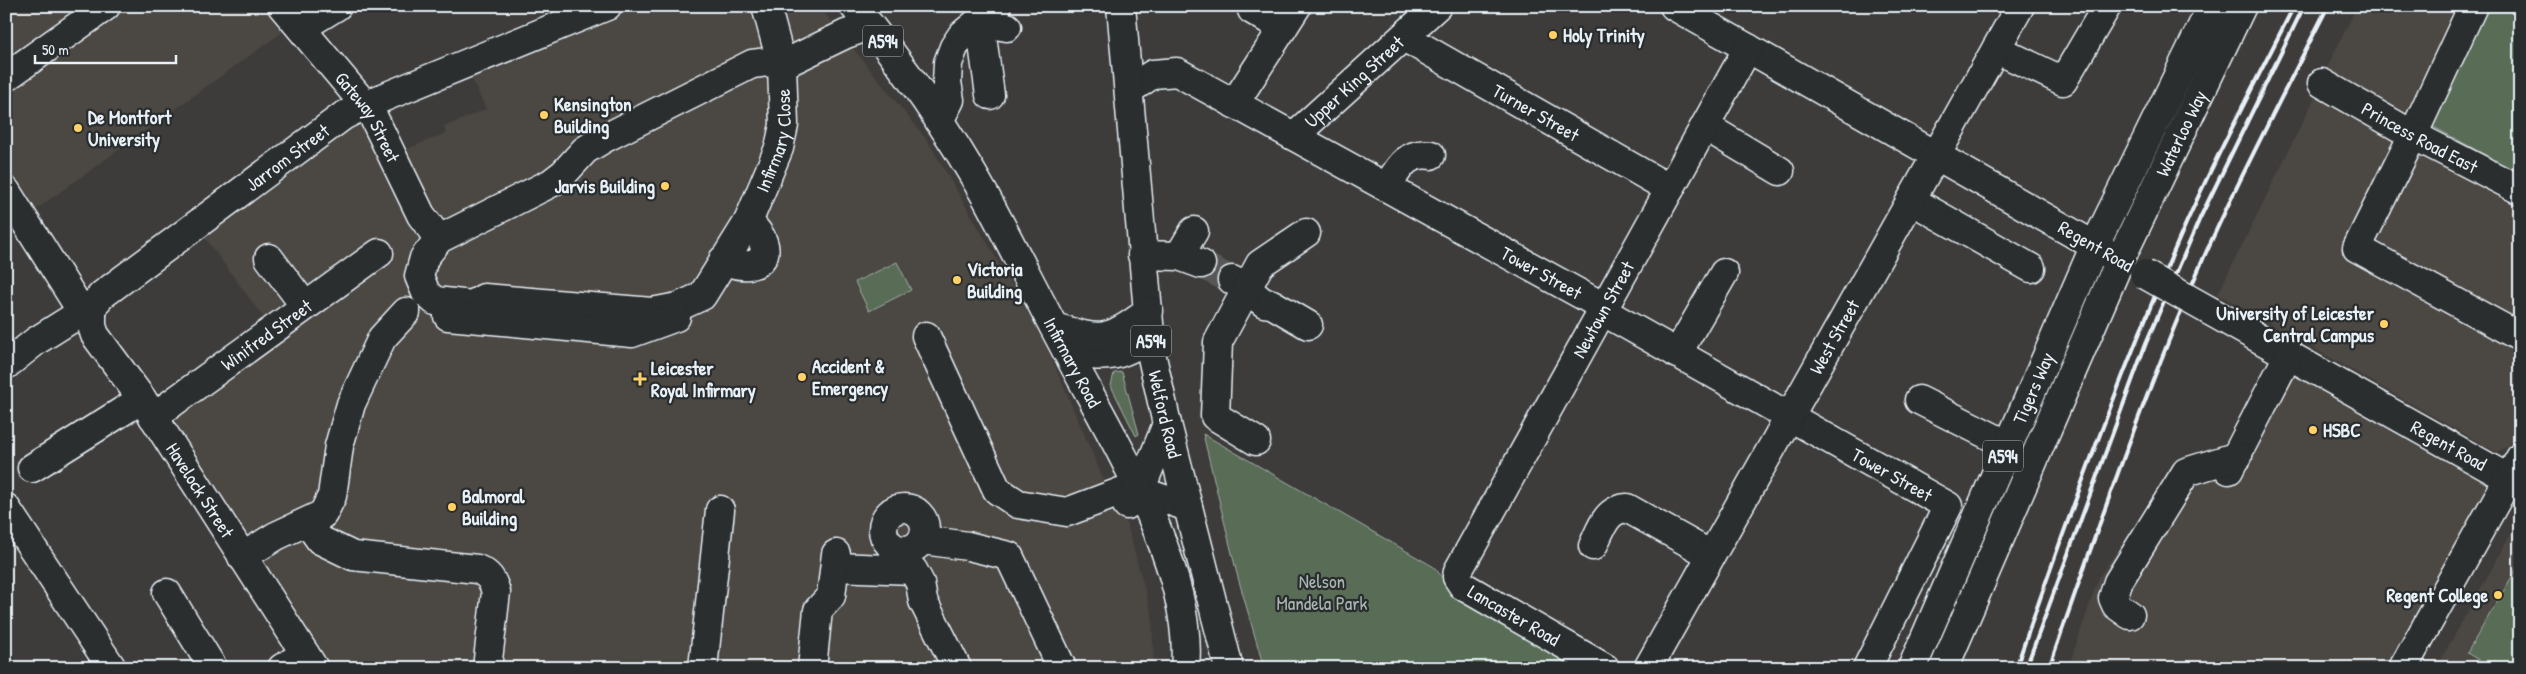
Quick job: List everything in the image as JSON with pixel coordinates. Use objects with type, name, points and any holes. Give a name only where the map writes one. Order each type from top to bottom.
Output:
[{"type":"street","name":"Gateway Street","points":[[282,6],[371,112],[421,215],[439,239]]},
{"type":"street","points":[[300,28],[337,6]]},
{"type":"street","name":"Jarrom Street","points":[[6,366],[36,341],[87,312],[102,295],[343,116],[365,105],[606,6]]},
{"type":"street","points":[[242,557],[276,536],[308,523],[323,514],[332,496],[344,424],[366,371],[382,338],[406,312],[409,289],[419,276],[424,258],[439,239],[551,183],[564,174],[585,150],[622,129],[752,64],[768,62],[782,65],[766,6]]},
{"type":"street","name":"Welford Road","points":[[1120,6],[1129,90],[1142,255],[1154,364],[1167,424],[1228,668]]},
{"type":"street","points":[[1234,104],[1290,17],[1252,10],[1251,6]]},
{"type":"street","name":"Regent Road","points":[[1674,6],[2210,311],[2288,354],[2516,473]]},
{"type":"street","name":"West Street","points":[[1648,668],[2020,6]]},
{"type":"street","points":[[1996,49],[2063,81],[2107,6]]},
{"type":"street","name":"Waterloo Way","points":[[2095,245],[2212,6]]},
{"type":"street","name":"Waterloo Way","points":[[2120,260],[2242,6]]},
{"type":"street","points":[[2473,6],[2413,135],[2357,248],[2520,337]]},
{"type":"street","name":"Upper King Street","points":[[1294,136],[1404,37],[1427,9]]},
{"type":"street","points":[[6,77],[96,13]]},
{"type":"street","name":"Infirmary Close","points":[[406,312],[632,333],[684,315],[694,307],[702,296],[748,222],[780,148],[784,125],[782,65],[846,34],[862,16]]},
{"type":"street","name":"Infirmary Road","points":[[862,16],[909,77],[939,121],[986,199],[1135,481],[1162,544],[1181,604],[1185,636],[1185,668]]},
{"type":"street","points":[[990,95],[995,18]]},
{"type":"street","points":[[939,121],[950,100],[947,82],[948,63],[954,47],[962,35],[995,18]]},
{"type":"street","name":"Turner Street","points":[[1404,37],[1670,188]]},
{"type":"street","name":"Newtown Street","points":[[1458,571],[1748,48]]},
{"type":"street","name":"Tower Street","points":[[1129,90],[1154,74],[1176,72],[1593,300],[1613,318],[1948,506],[1867,668]]},
{"type":"street","name":"Princess Road East","points":[[2322,83],[2413,135],[2520,190]]},
{"type":"street","points":[[1705,126],[1780,171]]},
{"type":"street","points":[[1387,187],[1401,163],[1413,155],[1431,155]]},
{"type":"street","name":"Havelock Street","points":[[6,191],[87,312],[96,335],[147,408],[310,661]]},
{"type":"street","points":[[1911,200],[2031,268]]},
{"type":"street","points":[[1142,255],[1190,260],[1194,231]]},
{"type":"street","points":[[1256,441],[1215,416],[1218,342],[1239,284],[1260,264],[1306,233]]},
{"type":"street","name":"Tigers Way","points":[[1912,668],[2095,245]]},
{"type":"street","name":"Winifred Street","points":[[32,468],[147,408],[305,306],[379,252]]},
{"type":"street","points":[[269,258],[305,306]]},
{"type":"street","name":"Tigers Way","points":[[1944,668],[2120,260]]},
{"type":"street","points":[[1678,354],[1724,273]]},
{"type":"street","points":[[419,276],[426,293],[434,301],[472,305],[484,298],[652,312],[678,307],[702,296]]},
{"type":"street","points":[[1239,284],[1264,303],[1272,304],[1308,325]]},
{"type":"street","points":[[1060,338],[1087,355],[1121,354],[1129,351],[1150,323]]},
{"type":"street","points":[[926,336],[997,490],[1018,504],[1067,512],[1120,492],[1135,481],[1167,424]]},
{"type":"street","points":[[2130,615],[2116,604],[2113,598],[2118,582],[2186,472],[2232,465],[2288,354]]},
{"type":"street","points":[[1919,400],[2008,445]]},
{"type":"street","points":[[2403,668],[2516,473]]},
{"type":"street","points":[[1135,481],[1188,507]]},
{"type":"street","points":[[6,508],[112,668]]},
{"type":"street","points":[[1593,546],[1610,513],[1618,508],[1626,508],[1710,555]]},
{"type":"street","points":[[703,668],[720,510]]},
{"type":"street","points":[[308,523],[320,540],[353,556],[477,569],[487,574],[492,579],[496,592],[487,668]]},
{"type":"street","points":[[923,540],[968,546],[1009,556],[1062,668]]},
{"type":"street","points":[[812,668],[818,610],[831,596],[835,560],[913,570],[920,582],[923,601],[957,668]]},
{"type":"street","name":"Lancaster Road","points":[[1458,571],[1457,577],[1463,586],[1605,668]]},
{"type":"street","points":[[168,593],[212,668]]},
{"type":"street","points":[[282,668],[310,661]]},
{"type":"shaded area","name":"De Montfort University","points":[[6,6],[328,6],[284,31],[6,231]]},
{"type":"shaded area","name":"Leicester Royal Infirmary","points":[[634,6],[819,6],[927,140],[1042,336],[1105,483],[1127,525],[1152,615],[1154,668],[322,668],[162,422],[277,336],[202,234],[353,128],[363,125],[380,160],[446,133],[444,127],[486,109],[469,73]]},
{"type":"shaded area","points":[[2357,6],[2466,6],[2418,111],[2405,115],[2324,74]]},
{"type":"shaded area","points":[[2316,95],[2403,141],[2344,256],[2520,346],[2520,429],[2509,446],[2496,452],[2218,294]]},
{"type":"shaded area","points":[[2416,147],[2520,204],[2520,328],[2366,245]]},
{"type":"shaded area","points":[[2289,354],[2508,478],[2403,668],[2068,668],[2099,577],[2170,477],[2238,455]]},
{"type":"shaded area","name":"Regent College","points":[[2518,522],[2520,523],[2520,668],[2436,668]]},
{"type":"green space","points":[[2489,6],[2520,6],[2520,174],[2432,126]]},
{"type":"green space","points":[[897,262],[911,290],[869,311],[855,282]]},
{"type":"green space","points":[[1122,372],[1139,434],[1136,436],[1111,386],[1114,373]]},
{"type":"green space","name":"Nelson Mandela Park","points":[[1203,434],[1434,567],[1459,598],[1582,668],[1264,668],[1237,574]]},
{"type":"green space","points":[[2520,563],[2520,668],[2492,668],[2467,653]]},
{"type":"tunnel","points":[[1201,264],[1231,280]]},
{"type":"railway","points":[[2016,668],[2092,454],[2133,348],[2204,184],[2294,6]]},
{"type":"railway","points":[[2026,668],[2146,343],[2200,218],[2304,6]]},
{"type":"railway","points":[[2049,668],[2122,461],[2182,307],[2264,131],[2328,6]]},
{"type":"place","name":"Holy Trinity","points":[[1553,35]]},
{"type":"place","name":"Kensington Building","points":[[544,115]]},
{"type":"place","name":"De Montfort University","points":[[78,128]]},
{"type":"place","name":"Jarvis Building","points":[[665,186]]},
{"type":"place","name":"Victoria Building","points":[[957,280]]},
{"type":"place","name":"University of Leicester Central Campus","points":[[2384,324]]},
{"type":"place","name":"Accident & Emergency","points":[[802,377]]},
{"type":"place","name":"Leicester Royal Infirmary","points":[[640,379]]},
{"type":"place","name":"HSBC","points":[[2313,430]]},
{"type":"place","name":"Balmoral Building","points":[[452,507]]},
{"type":"place","name":"Regent College","points":[[2498,595]]}]
